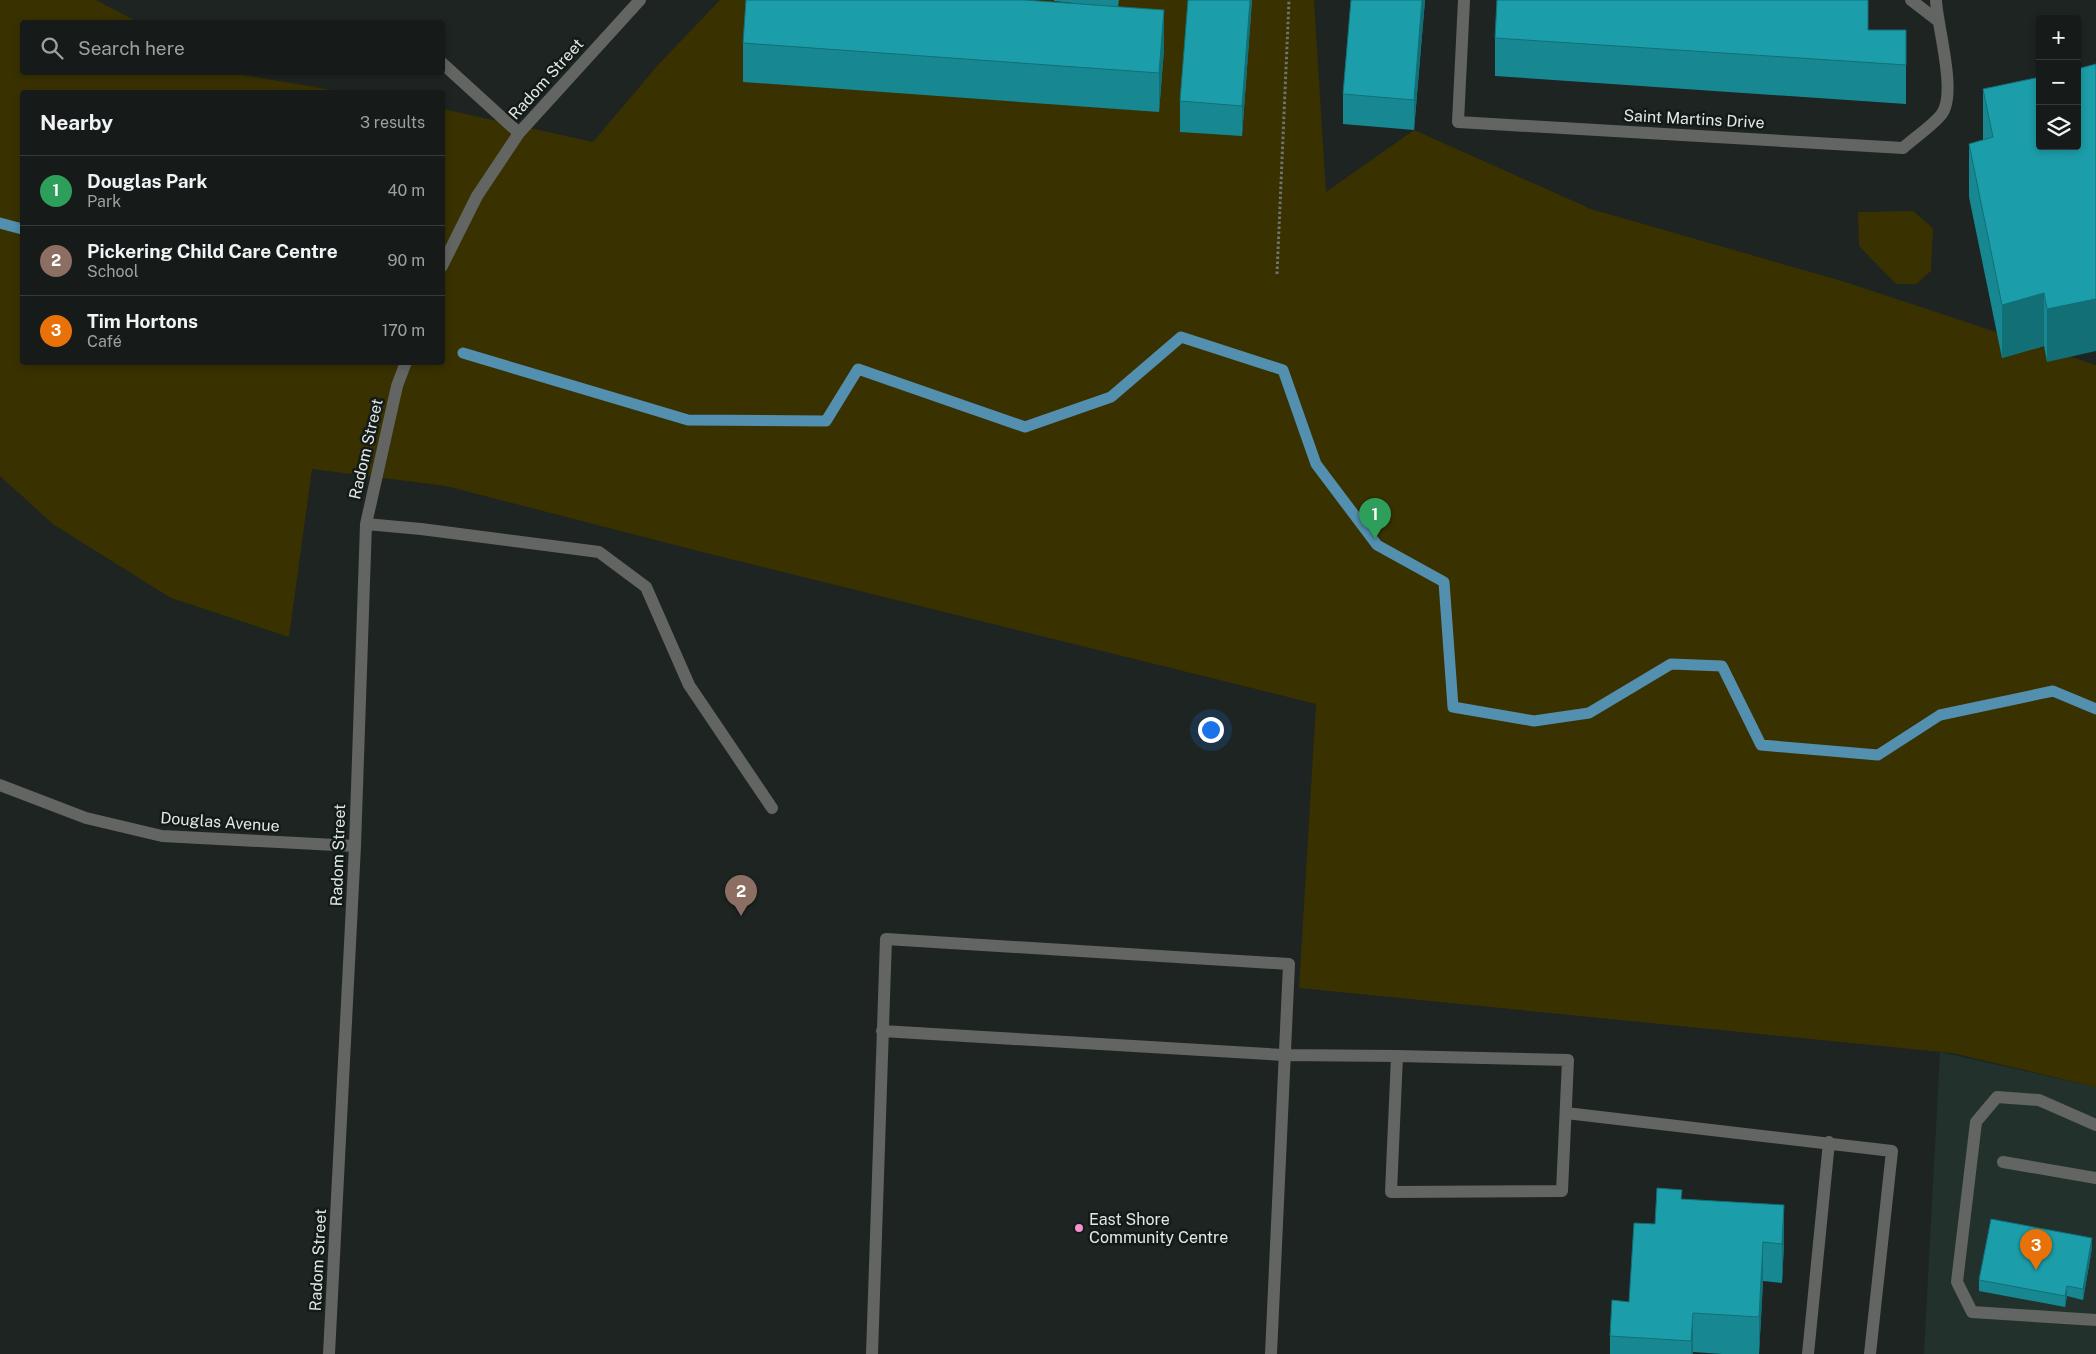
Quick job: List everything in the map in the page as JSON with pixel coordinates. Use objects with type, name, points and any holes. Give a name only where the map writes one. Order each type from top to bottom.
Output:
[{"type":"street","name":"Radom Street","points":[[445,260],[477,196],[519,134],[640,0]]},
{"type":"street","name":"Saint Martins Drive","points":[[1464,0],[1458,122],[1903,148],[1943,113],[1949,79],[1937,20],[1936,0]]},
{"type":"street","points":[[1911,0],[1937,20]]},
{"type":"street","points":[[445,66],[519,134]]},
{"type":"street","name":"Radom Street","points":[[329,1354],[355,846],[366,524],[397,386],[405,365]]},
{"type":"street","points":[[366,524],[599,552],[646,587],[690,685],[772,808]]},
{"type":"street","name":"Douglas Avenue","points":[[0,785],[86,818],[162,836],[355,846]]},
{"type":"street","points":[[872,1354],[886,939],[1288,964],[1270,1354]]},
{"type":"street","points":[[882,1030],[1284,1055],[1397,1056],[1568,1060],[1562,1191],[1391,1192],[1397,1056]]},
{"type":"street","points":[[2096,1124],[2039,1100],[1997,1097],[1976,1122],[1958,1282],[1972,1312],[2096,1320]]},
{"type":"street","points":[[1566,1112],[1892,1151],[1870,1354]]},
{"type":"street","points":[[1808,1354],[1829,1142]]},
{"type":"street","points":[[2003,1162],[2096,1178]]},
{"type":"path","points":[[1277,274],[1289,0]]},
{"type":"shaded area","points":[[0,0],[96,0],[134,20],[20,20],[20,75],[243,75],[332,90],[20,90],[20,365],[445,365],[445,109],[593,142],[657,66],[720,0],[1314,0],[1326,192],[1414,130],[1591,209],[1842,281],[2096,365],[2096,1087],[1952,1053],[1299,988],[1316,704],[706,553],[446,486],[312,469],[289,637],[171,598],[54,525],[0,476]]},
{"type":"shaded area","points":[[1913,211],[1933,228],[1931,271],[1916,284],[1896,284],[1859,246],[1858,212]]},
{"type":"shaded area","points":[[1940,1052],[2096,1087],[2096,1354],[1924,1354]]},
{"type":"building","points":[[746,0],[1025,0],[1164,10],[1159,73],[743,43]]},
{"type":"building","points":[[1188,0],[1250,0],[1242,106],[1180,101]]},
{"type":"building","points":[[1351,0],[1422,0],[1414,100],[1343,94]]},
{"type":"building","points":[[1497,0],[1868,0],[1868,30],[1906,30],[1906,65],[1495,38]]},
{"type":"building","points":[[2096,64],[2096,299],[2047,309],[2044,293],[2002,305],[1969,144],[1993,137],[1983,89],[2036,78],[2036,150],[2081,150],[2081,68]]},
{"type":"building","points":[[1657,1188],[1682,1190],[1681,1199],[1784,1205],[1782,1244],[1763,1242],[1759,1317],[1693,1313],[1691,1341],[1610,1336],[1612,1300],[1629,1302],[1634,1223],[1655,1224]]},
{"type":"building","points":[[1991,1219],[2092,1238],[2083,1289],[2067,1286],[2065,1296],[1979,1280]]},
{"type":"waterway","points":[[0,223],[20,228]]},
{"type":"waterway","points":[[463,353],[688,420],[826,421],[858,369],[1025,427],[1111,397],[1181,337],[1283,370],[1316,464],[1377,545],[1444,582],[1453,707],[1534,721],[1589,713],[1671,664],[1722,666],[1761,745],[1878,755],[1940,715],[2053,691],[2096,709]]},
{"type":"place","name":"Douglas Park","points":[[1375,539]]},
{"type":"place","name":"Pickering Child Care Centre","points":[[741,916]]},
{"type":"place","name":"East Shore Community Centre","points":[[1079,1228]]},
{"type":"place","name":"Tim Hortons","points":[[2036,1270]]}]
